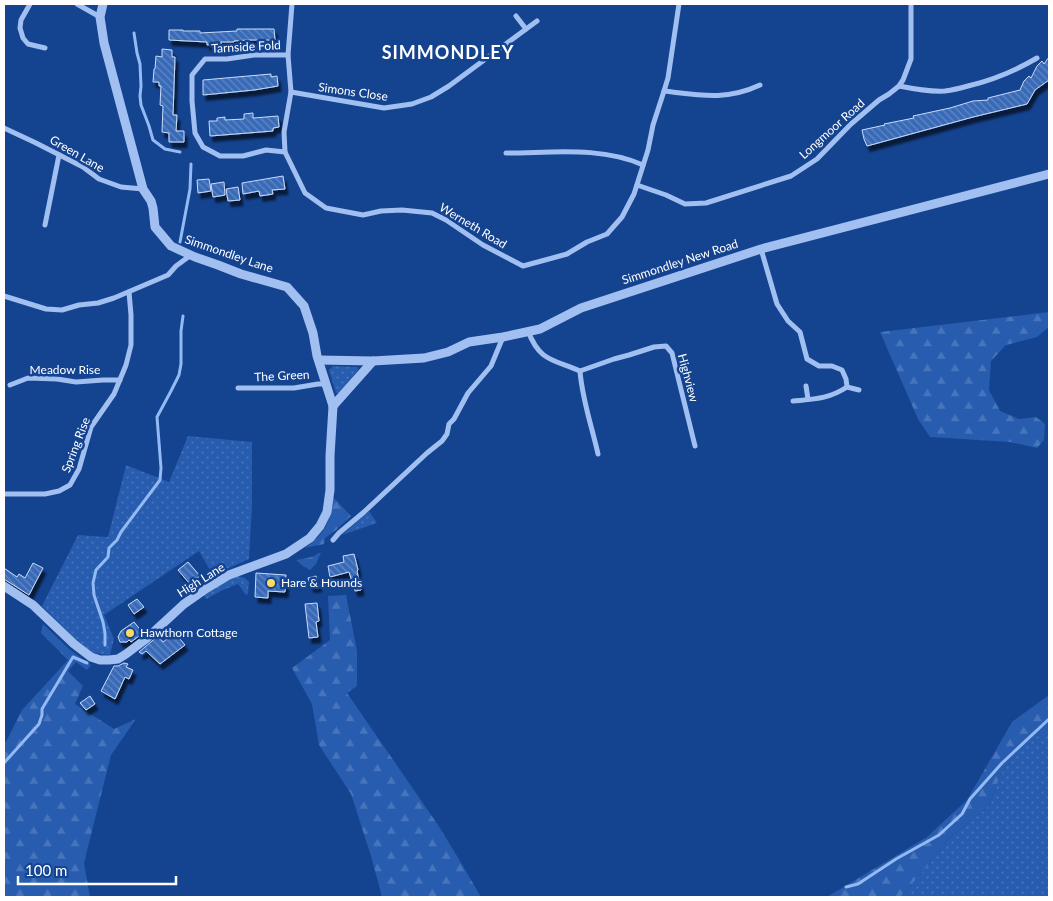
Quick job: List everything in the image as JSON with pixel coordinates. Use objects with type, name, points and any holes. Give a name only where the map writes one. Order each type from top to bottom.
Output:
[{"type":"street","points":[[30,4],[21,20],[20,28],[23,38],[28,44],[45,48]]},
{"type":"street","points":[[77,4],[100,17]]},
{"type":"street","name":"Simmondley Lane","points":[[103,4],[100,17],[104,43],[143,189],[153,208],[155,227],[171,246],[190,255],[241,274],[287,287],[304,306],[333,406]]},
{"type":"street","name":"Werneth Road","points":[[292,4],[288,55],[291,92],[284,132],[285,152],[305,192],[326,208],[363,215],[381,211],[402,210],[432,213],[446,220],[483,245],[522,266],[567,254],[586,242],[607,234],[622,217],[637,185],[668,78],[679,4]]},
{"type":"street","points":[[911,4],[911,59],[899,86],[946,91],[1003,76],[1037,58]]},
{"type":"street","points":[[516,16],[526,30]]},
{"type":"street","name":"Simons Close","points":[[291,92],[384,108],[412,104],[431,97],[449,86],[537,22]]},
{"type":"street","name":"Tarnside Fold","points":[[285,152],[266,150],[243,156],[220,156],[203,147],[196,133],[192,101],[192,75],[205,59],[227,60],[254,55],[288,55]]},
{"type":"street","points":[[664,91],[708,96],[727,95],[747,91],[760,85]]},
{"type":"street","name":"Longmoor Road","points":[[637,185],[685,204],[706,203],[791,176],[817,159],[851,124],[899,86]]},
{"type":"street","name":"Green Lane","points":[[4,128],[36,142],[83,167],[99,179],[121,186],[143,189]]},
{"type":"street","points":[[506,153],[601,154],[620,156],[643,165]]},
{"type":"street","points":[[45,225],[59,155]]},
{"type":"street","name":"Simmondley New Road","points":[[319,360],[373,361],[424,358],[448,352],[469,342],[540,329],[589,306],[761,249],[1049,174]]},
{"type":"street","points":[[761,249],[778,304],[788,321],[800,332],[807,358],[819,366],[832,366],[842,370],[847,387]]},
{"type":"street","points":[[4,296],[46,309],[62,310],[79,305],[98,303],[168,275],[190,255]]},
{"type":"street","name":"Spring Rise","points":[[4,494],[45,494],[58,491],[70,485],[79,469],[91,427],[114,394],[126,365],[131,345],[132,315],[129,292]]},
{"type":"street","points":[[528,331],[539,351],[551,360],[580,371],[581,389],[598,454]]},
{"type":"street","points":[[333,540],[442,441],[447,434],[449,424],[454,419],[468,393],[491,366],[503,337]]},
{"type":"street","name":"Highview","points":[[580,371],[614,358],[629,356],[654,347],[666,346],[672,353],[695,446]]},
{"type":"street","points":[[333,406],[373,361]]},
{"type":"street","name":"Meadow Rise","points":[[10,385],[28,378],[76,382],[120,380]]},
{"type":"street","name":"The Green","points":[[238,388],[294,388],[326,384]]},
{"type":"street","points":[[806,386],[808,400]]},
{"type":"street","points":[[793,401],[821,398],[840,392],[847,387],[859,390]]},
{"type":"street","name":"High Lane","points":[[4,586],[33,605],[74,644],[91,657],[109,660],[126,654],[146,639],[184,604],[204,590],[229,575],[286,554],[310,538],[320,526],[327,512],[330,490],[333,406]]},
{"type":"green space","points":[[1049,312],[1049,327],[1037,337],[1006,345],[991,361],[989,390],[1000,411],[1019,419],[1036,417],[1045,424],[1044,440],[1037,448],[1010,442],[930,437],[918,419],[880,332]]},
{"type":"green space","points":[[333,366],[357,367],[358,370],[339,393],[336,393],[329,370]]},
{"type":"green space","points":[[188,436],[252,442],[252,507],[249,559],[213,575],[199,551],[104,615],[114,639],[110,655],[90,652],[42,606],[78,535],[108,537],[126,465],[169,482]]},
{"type":"green space","points":[[332,496],[351,516],[325,538],[324,544],[305,548],[318,537],[326,526],[330,514]]},
{"type":"green space","points":[[369,511],[377,523],[342,535]]},
{"type":"green space","points":[[321,552],[316,564],[310,570],[296,560],[312,557]]},
{"type":"green space","points":[[238,576],[245,578],[249,582],[248,594],[246,595],[238,584],[206,599],[204,595]]},
{"type":"green space","points":[[346,595],[357,651],[357,686],[347,693],[438,825],[481,897],[382,897],[351,794],[319,745],[312,704],[292,668],[330,640],[328,596]]},
{"type":"green space","points":[[43,624],[69,649],[91,665],[87,670],[76,662],[68,671],[83,686],[75,704],[114,729],[136,719],[111,755],[84,863],[90,897],[4,897],[4,743],[22,710],[68,660],[41,633]]},
{"type":"green space","points":[[1049,695],[1049,731],[1044,738],[1033,734],[1013,754],[1009,764],[1001,773],[989,806],[947,840],[922,873],[900,897],[827,897],[927,837],[967,800],[1012,722]]},
{"type":"green space","points":[[1049,731],[1049,897],[900,897],[922,873],[947,840],[989,806],[1001,773],[1009,764],[1013,754],[1033,734],[1044,737]]},
{"type":"building","points":[[237,29],[274,29],[275,40],[247,40],[207,45],[207,42],[169,40],[169,30],[200,31],[200,33],[237,31]]},
{"type":"building","points":[[162,49],[172,50],[172,57],[175,57],[173,115],[177,115],[176,131],[184,131],[184,142],[169,142],[169,133],[162,132],[163,106],[160,105],[161,86],[159,86],[159,82],[153,82],[156,56],[162,57]]},
{"type":"building","points":[[1049,57],[1049,80],[1035,90],[1027,104],[867,146],[862,130],[914,118],[913,116],[973,101],[988,100],[988,98],[1020,90],[1024,81],[1029,76],[1031,78],[1037,66],[1042,61],[1044,64]]},
{"type":"building","points":[[271,74],[271,77],[277,76],[278,86],[203,95],[203,80]]},
{"type":"building","points":[[253,113],[253,118],[278,116],[279,127],[273,128],[273,131],[210,136],[209,121],[217,121],[217,118],[225,117],[225,120],[244,119],[244,114]]},
{"type":"building","points":[[283,176],[285,189],[272,190],[273,194],[260,196],[259,191],[243,194],[242,183]]},
{"type":"building","points":[[209,179],[211,191],[198,193],[197,180]]},
{"type":"building","points":[[224,182],[225,195],[213,197],[211,184]]},
{"type":"building","points":[[238,187],[240,200],[228,201],[226,189]]},
{"type":"building","points":[[354,554],[361,590],[355,591],[349,572],[330,577],[328,566],[344,562],[343,556]]},
{"type":"building","points":[[188,562],[200,576],[189,583],[178,570]]},
{"type":"building","points":[[33,563],[43,568],[29,595],[4,579],[4,568],[17,577],[19,574],[25,578]]},
{"type":"building","name":"Hare & Hounds","points":[[256,573],[286,575],[285,592],[268,591],[268,598],[255,597]]},
{"type":"building","points":[[316,576],[319,586],[311,587],[308,578]]},
{"type":"building","points":[[137,599],[144,607],[134,614],[128,605]]},
{"type":"building","points":[[317,603],[319,621],[316,622],[318,637],[309,638],[305,604]]},
{"type":"building","name":"Hawthorn Cottage","points":[[134,622],[143,633],[131,642],[129,640],[127,642],[120,642],[118,637],[121,631]]},
{"type":"building","points":[[175,633],[185,645],[160,664],[146,651],[142,654],[139,652],[158,636],[163,642]]},
{"type":"building","points":[[124,663],[128,664],[126,667],[133,670],[129,679],[125,677],[115,699],[101,691],[114,666]]},
{"type":"building","points":[[90,696],[95,704],[86,710],[80,703]]},
{"type":"waterway","points":[[134,33],[140,64],[141,105],[153,140],[165,149],[180,152]]},
{"type":"waterway","points":[[180,242],[190,189],[191,164]]},
{"type":"waterway","points":[[105,645],[103,622],[94,595],[93,583],[96,570],[108,557],[109,548],[117,540],[160,480],[161,468],[157,417],[179,375],[183,316]]},
{"type":"waterway","points":[[4,763],[39,724],[42,709],[73,657],[87,663]]},
{"type":"waterway","points":[[846,887],[858,884],[896,859],[939,835],[962,814],[970,799],[1002,763],[1049,719]]},
{"type":"place","name":"Hare & Hounds","points":[[271,583]]},
{"type":"place","name":"Hawthorn Cottage","points":[[130,633]]},
{"type":"district","name":"SIMMONDLEY","points":[[448,53]]}]
